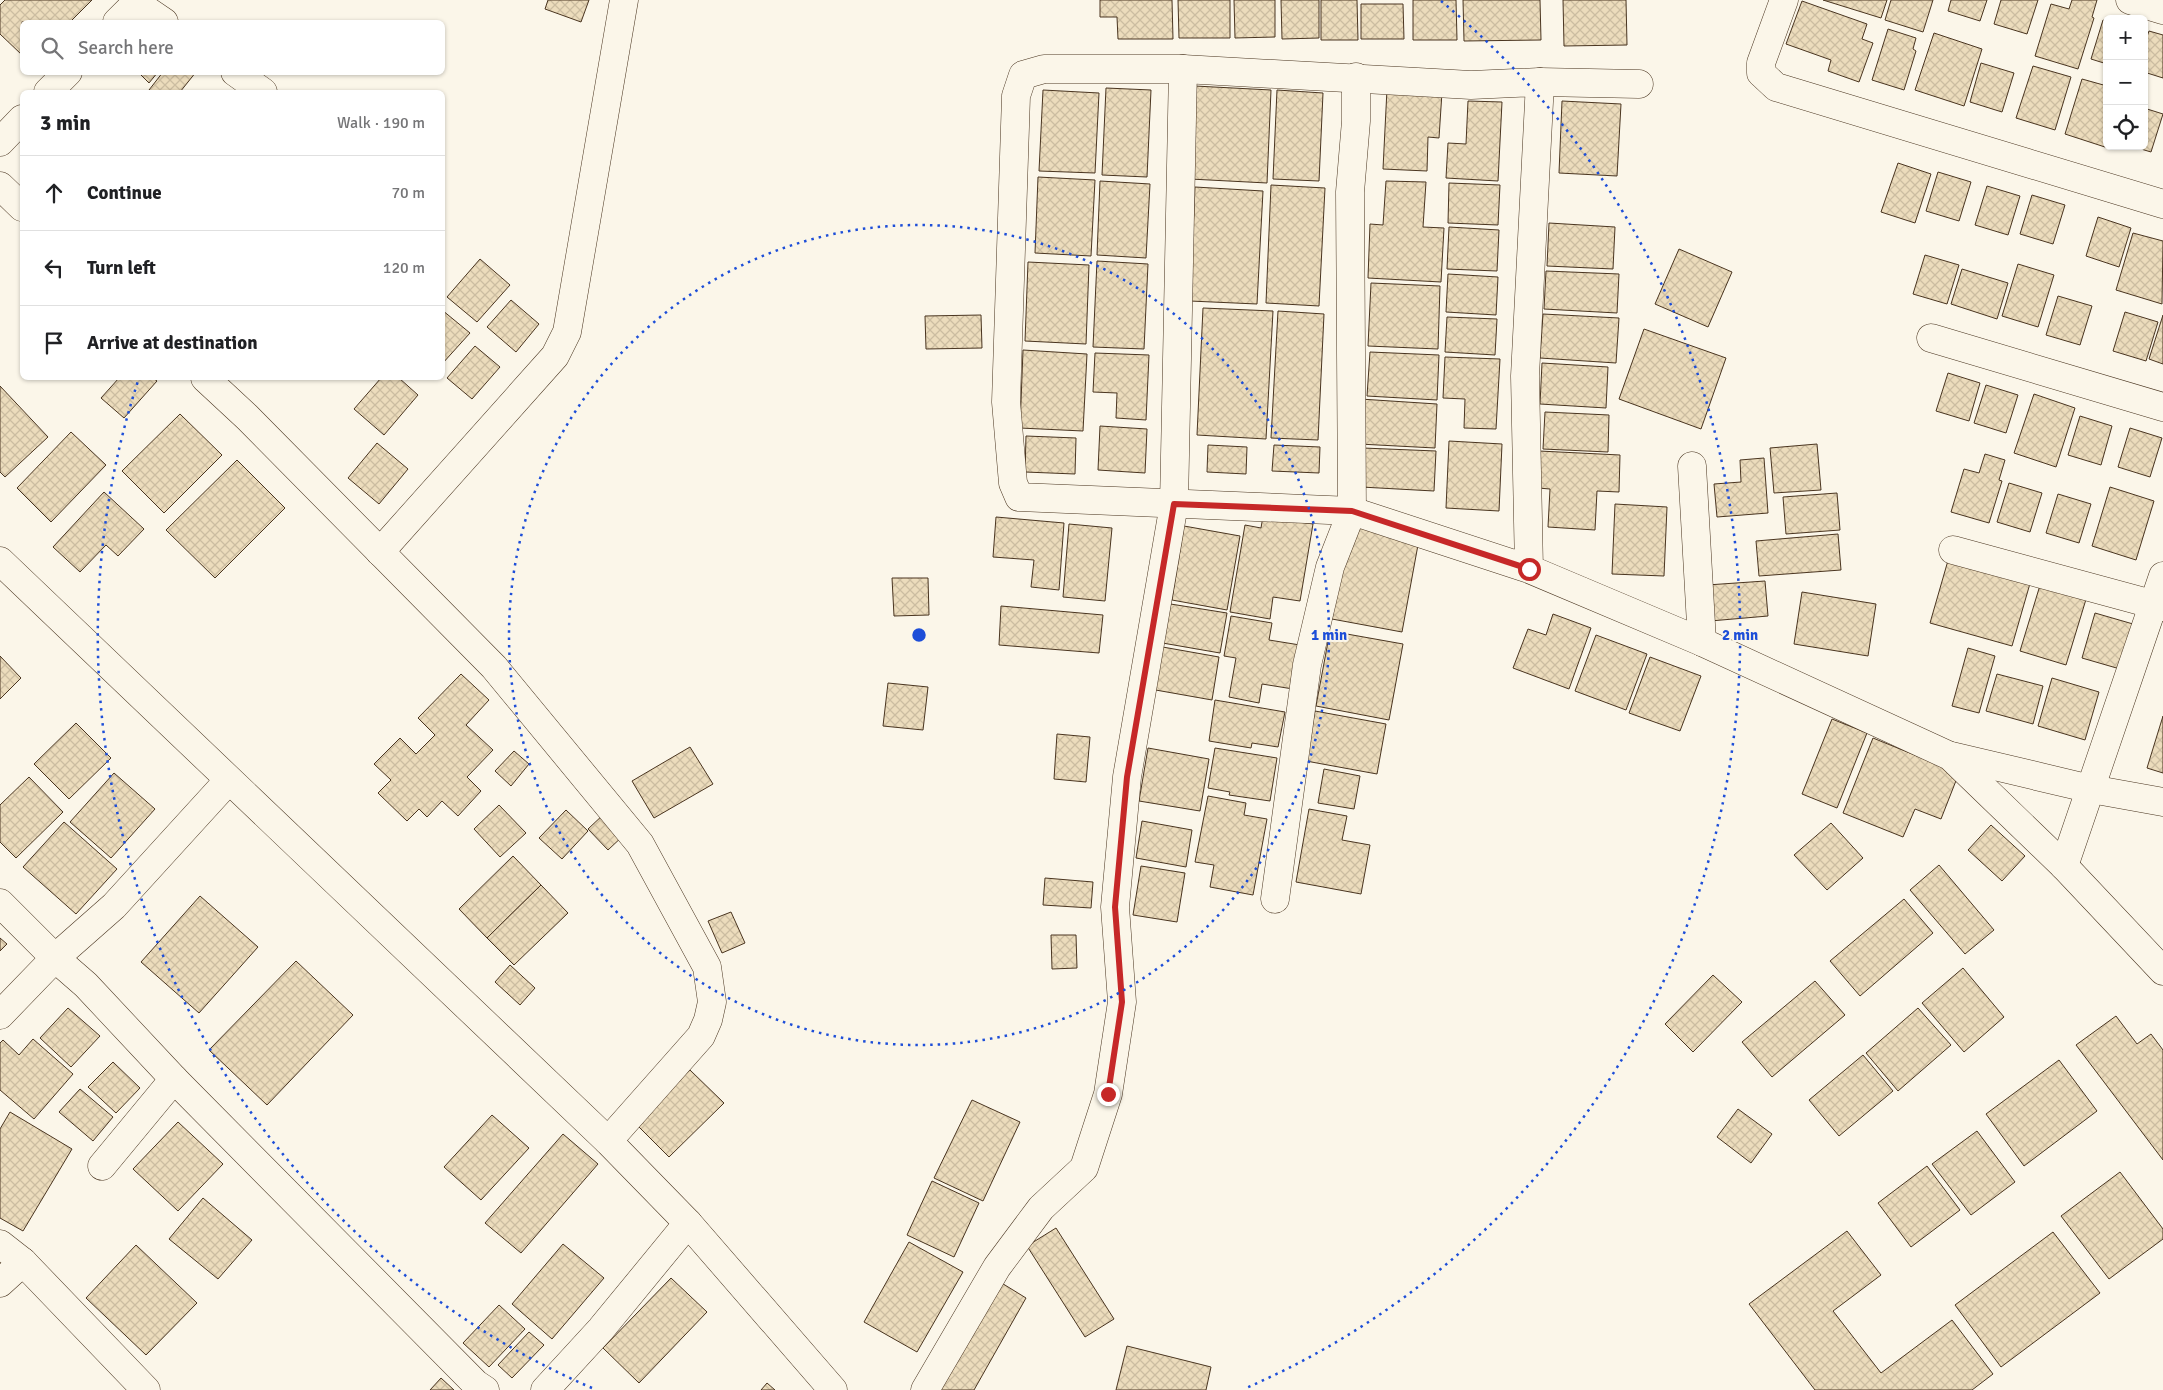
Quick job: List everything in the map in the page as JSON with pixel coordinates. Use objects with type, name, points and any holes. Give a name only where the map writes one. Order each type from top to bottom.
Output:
[{"type":"street","points":[[380,552],[555,356],[567,332],[624,0]]},
{"type":"street","points":[[1784,0],[1761,63],[1761,73],[1776,87],[2163,204]]},
{"type":"street","points":[[2130,0],[2163,10]]},
{"type":"street","points":[[119,20],[138,2],[161,20]]},
{"type":"street","points":[[1639,84],[1540,82],[1471,85],[1356,77],[1183,69],[1044,69],[1023,75],[1016,96],[1006,402],[1013,484],[1019,497],[1352,511],[1529,569],[1702,642],[1950,756],[2090,789],[2163,802]]},
{"type":"street","points":[[925,1390],[997,1267],[1041,1208],[1084,1168],[1108,1094],[1122,1002],[1115,907],[1127,777],[1174,504],[1183,69]]},
{"type":"street","points":[[50,90],[65,75]]},
{"type":"street","points":[[239,75],[260,90]]},
{"type":"street","points":[[1275,899],[1307,665],[1330,567],[1352,511],[1350,192],[1356,121],[1356,77]]},
{"type":"street","points":[[1529,569],[1525,376],[1540,82]]},
{"type":"street","points":[[0,142],[20,121]]},
{"type":"street","points":[[0,186],[20,205]]},
{"type":"street","points":[[1931,338],[2163,407]]},
{"type":"street","points":[[207,380],[247,417],[494,666],[640,844],[707,967],[712,1002],[708,1020],[700,1036],[608,1141]]},
{"type":"street","points":[[1692,466],[1702,642]]},
{"type":"street","points":[[1954,550],[2158,606]]},
{"type":"street","points":[[0,561],[228,781],[608,1141],[688,1223],[833,1390]]},
{"type":"street","points":[[2064,866],[2090,789],[2158,606],[2163,576]]},
{"type":"street","points":[[1950,756],[2064,866],[2163,971]]},
{"type":"street","points":[[0,1015],[55,958],[114,906],[228,781]]},
{"type":"street","points":[[0,903],[55,958],[86,984],[174,1078],[476,1384],[485,1390]]},
{"type":"street","points":[[102,1166],[174,1078]]},
{"type":"street","points":[[545,1390],[601,1329],[688,1223]]},
{"type":"street","points":[[0,1244],[23,1262],[146,1390]]},
{"type":"street","points":[[0,1283],[23,1262]]},
{"type":"building","points":[[5,0],[92,0],[72,20],[20,20],[20,53],[0,34],[0,5]]},
{"type":"building","points":[[548,0],[589,0],[581,22],[545,9]]},
{"type":"building","points":[[1100,0],[1172,0],[1173,39],[1118,39],[1117,17],[1100,17]]},
{"type":"building","points":[[1178,0],[1230,0],[1230,38],[1179,38]]},
{"type":"building","points":[[1234,0],[1275,0],[1275,37],[1235,38]]},
{"type":"building","points":[[1281,0],[1319,0],[1319,38],[1282,39]]},
{"type":"building","points":[[1321,0],[1357,0],[1358,40],[1321,40]]},
{"type":"building","points":[[1413,0],[1456,0],[1457,40],[1413,40]]},
{"type":"building","points":[[1463,0],[1540,0],[1541,40],[1464,41]]},
{"type":"building","points":[[1563,0],[1626,0],[1627,45],[1564,46]]},
{"type":"building","points":[[1823,0],[1887,0],[1881,18]]},
{"type":"building","points":[[1891,0],[1933,0],[1923,32],[1885,20]]},
{"type":"building","points":[[1951,0],[1987,0],[1980,21],[1948,11]]},
{"type":"building","points":[[2001,0],[2038,0],[2027,34],[1994,24]]},
{"type":"building","points":[[2072,0],[2097,0],[2092,17],[2094,18],[2078,69],[2035,56],[2051,4],[2069,9]]},
{"type":"building","points":[[1802,1],[1867,24],[1862,39],[1873,43],[1859,82],[1828,71],[1831,60],[1786,44]]},
{"type":"building","points":[[1361,4],[1403,4],[1404,39],[1361,39]]},
{"type":"building","points":[[2103,20],[2103,63],[2091,59]]},
{"type":"building","points":[[1888,29],[1916,38],[1913,49],[1916,51],[1904,90],[1872,80]]},
{"type":"building","points":[[2149,31],[2163,35],[2163,78],[2148,73]]},
{"type":"building","points":[[1934,33],[1982,49],[1964,106],[1915,90]]},
{"type":"building","points":[[1981,63],[2014,73],[2002,112],[1970,102]]},
{"type":"building","points":[[2033,66],[2071,77],[2055,130],[2016,118]]},
{"type":"building","points":[[141,75],[156,75],[149,83]]},
{"type":"building","points":[[161,75],[194,75],[182,90],[149,90]]},
{"type":"building","points":[[2082,79],[2103,85],[2103,146],[2065,134]]},
{"type":"building","points":[[1195,86],[1271,90],[1267,183],[1190,179]]},
{"type":"building","points":[[1106,88],[1151,90],[1147,177],[1102,175]]},
{"type":"building","points":[[1387,89],[1442,92],[1439,138],[1428,137],[1427,171],[1383,169]]},
{"type":"building","points":[[1043,90],[1099,93],[1095,173],[1039,171]]},
{"type":"building","points":[[1277,90],[1323,93],[1319,181],[1273,179]]},
{"type":"building","points":[[1468,101],[1502,102],[1498,181],[1446,178],[1448,143],[1466,144]]},
{"type":"building","points":[[1562,101],[1621,104],[1617,176],[1559,173]]},
{"type":"building","points":[[2148,109],[2163,114],[2151,152],[2144,150],[2148,150]]},
{"type":"building","points":[[1898,163],[1931,174],[1915,223],[1881,212]]},
{"type":"building","points":[[1938,172],[1971,182],[1959,221],[1926,211]]},
{"type":"building","points":[[1038,177],[1095,180],[1091,256],[1035,253]]},
{"type":"building","points":[[1100,181],[1150,184],[1146,258],[1097,255]]},
{"type":"building","points":[[1386,181],[1426,182],[1423,227],[1444,228],[1441,282],[1368,278],[1370,224],[1383,225]]},
{"type":"building","points":[[1449,183],[1500,185],[1498,225],[1448,223]]},
{"type":"building","points":[[1271,185],[1325,188],[1319,306],[1266,303]]},
{"type":"building","points":[[1987,186],[2020,196],[2008,235],[1975,225]]},
{"type":"building","points":[[1195,187],[1263,191],[1257,304],[1190,301]]},
{"type":"building","points":[[2032,195],[2065,205],[2053,244],[2020,234]]},
{"type":"building","points":[[2098,217],[2131,228],[2119,267],[2086,256]]},
{"type":"building","points":[[1549,223],[1615,227],[1613,269],[1547,266]]},
{"type":"building","points":[[1449,227],[1499,230],[1497,271],[1447,269]]},
{"type":"building","points":[[2133,233],[2163,241],[2162,304],[2116,290]]},
{"type":"building","points":[[1679,249],[1732,272],[1708,327],[1655,304]]},
{"type":"building","points":[[1925,255],[1959,265],[1947,304],[1913,294]]},
{"type":"building","points":[[480,259],[510,285],[477,322],[447,297]]},
{"type":"building","points":[[1097,261],[1148,264],[1144,349],[1093,347]]},
{"type":"building","points":[[1028,262],[1089,265],[1086,344],[1025,341]]},
{"type":"building","points":[[2018,264],[2054,275],[2038,327],[2002,316]]},
{"type":"building","points":[[1962,269],[2008,283],[1997,319],[1951,304]]},
{"type":"building","points":[[1546,271],[1619,274],[1617,313],[1544,309]]},
{"type":"building","points":[[1448,274],[1498,277],[1496,315],[1446,312]]},
{"type":"building","points":[[1371,283],[1440,286],[1438,349],[1368,346]]},
{"type":"building","points":[[2058,296],[2092,306],[2080,345],[2046,335]]},
{"type":"building","points":[[511,300],[539,324],[516,352],[487,327]]},
{"type":"building","points":[[1203,308],[1273,311],[1266,439],[1197,435]]},
{"type":"building","points":[[1278,311],[1324,314],[1318,440],[1271,438]]},
{"type":"building","points":[[445,312],[470,333],[445,361]]},
{"type":"building","points":[[2125,312],[2158,322],[2146,361],[2113,351]]},
{"type":"building","points":[[1543,314],[1619,318],[1616,363],[1540,358]]},
{"type":"building","points":[[981,315],[982,348],[926,349],[925,316]]},
{"type":"building","points":[[2163,315],[2163,364],[2149,359]]},
{"type":"building","points":[[1447,317],[1497,319],[1495,355],[1445,352]]},
{"type":"building","points":[[1644,329],[1726,358],[1701,429],[1619,399]]},
{"type":"building","points":[[475,346],[500,367],[472,399],[447,378]]},
{"type":"building","points":[[1023,350],[1087,354],[1083,431],[1020,428]]},
{"type":"building","points":[[1370,352],[1439,355],[1437,400],[1367,396]]},
{"type":"building","points":[[1095,353],[1149,355],[1146,420],[1116,418],[1117,393],[1093,392]]},
{"type":"building","points":[[1445,357],[1500,359],[1496,429],[1464,428],[1465,399],[1443,398]]},
{"type":"building","points":[[1542,363],[1608,367],[1606,408],[1540,404]]},
{"type":"building","points":[[1948,373],[1980,383],[1969,421],[1936,411]]},
{"type":"building","points":[[117,380],[157,381],[124,418],[101,398]]},
{"type":"building","points":[[379,380],[401,380],[418,395],[384,435],[354,409]]},
{"type":"building","points":[[1986,385],[2018,395],[2006,433],[1974,423]]},
{"type":"building","points":[[0,386],[48,437],[5,477],[0,472]]},
{"type":"building","points":[[2034,394],[2075,408],[2056,467],[2014,453]]},
{"type":"building","points":[[1360,399],[1437,404],[1435,448],[1359,444]]},
{"type":"building","points":[[1545,412],[1609,415],[1608,452],[1543,449]]},
{"type":"building","points":[[180,414],[222,455],[164,513],[122,471]]},
{"type":"building","points":[[2080,416],[2112,426],[2101,465],[2068,455]]},
{"type":"building","points":[[1100,426],[1147,429],[1145,473],[1098,470]]},
{"type":"building","points":[[2130,428],[2162,438],[2150,477],[2118,467]]},
{"type":"building","points":[[71,432],[106,465],[51,522],[17,488]]},
{"type":"building","points":[[1026,436],[1076,438],[1075,474],[1025,472]]},
{"type":"building","points":[[1449,441],[1502,444],[1499,511],[1446,508]]},
{"type":"building","points":[[377,443],[408,469],[379,504],[348,478]]},
{"type":"building","points":[[1817,444],[1821,490],[1774,493],[1770,448]]},
{"type":"building","points":[[1208,445],[1247,447],[1246,474],[1207,472]]},
{"type":"building","points":[[1274,445],[1320,447],[1319,473],[1272,471]]},
{"type":"building","points":[[1363,448],[1436,451],[1434,491],[1361,487]]},
{"type":"building","points":[[1539,451],[1620,455],[1619,492],[1597,491],[1595,530],[1548,527],[1550,489],[1538,488]]},
{"type":"building","points":[[1985,454],[2005,460],[1999,480],[2002,481],[1989,523],[1951,512],[1964,469],[1979,473]]},
{"type":"building","points":[[1764,458],[1768,513],[1717,517],[1714,484],[1741,482],[1740,460]]},
{"type":"building","points":[[237,460],[285,508],[215,578],[166,530]]},
{"type":"building","points":[[2009,483],[2042,493],[2030,532],[1997,522]]},
{"type":"building","points":[[2110,487],[2154,501],[2136,560],[2092,546]]},
{"type":"building","points":[[104,492],[144,529],[118,556],[106,545],[80,572],[53,547]]},
{"type":"building","points":[[1837,493],[1840,530],[1786,534],[1783,497]]},
{"type":"building","points":[[2058,494],[2091,504],[2079,543],[2046,533]]},
{"type":"building","points":[[1615,504],[1667,507],[1664,576],[1612,574]]},
{"type":"building","points":[[1263,516],[1313,524],[1300,601],[1273,597],[1270,619],[1230,612],[1245,525],[1261,528]]},
{"type":"building","points":[[996,517],[1064,523],[1059,590],[1031,587],[1034,560],[993,557]]},
{"type":"building","points":[[1349,520],[1420,534],[1402,632],[1332,619]]},
{"type":"building","points":[[1069,524],[1112,528],[1105,601],[1063,597]]},
{"type":"building","points":[[1184,526],[1240,536],[1227,610],[1172,600]]},
{"type":"building","points":[[1838,534],[1841,570],[1759,576],[1756,541]]},
{"type":"building","points":[[1949,557],[2031,580],[2012,646],[1930,623]]},
{"type":"building","points":[[892,578],[928,578],[929,615],[894,616]]},
{"type":"building","points":[[1765,581],[1768,616],[1710,621],[1707,585]]},
{"type":"building","points":[[2041,582],[2087,596],[2066,665],[2020,651]]},
{"type":"building","points":[[1802,592],[1876,604],[1868,656],[1794,644]]},
{"type":"building","points":[[1158,602],[1227,613],[1220,653],[1151,641]]},
{"type":"building","points":[[1001,606],[1103,615],[1099,653],[999,645]]},
{"type":"building","points":[[2095,613],[2133,624],[2120,669],[2082,658]]},
{"type":"building","points":[[1553,614],[1591,628],[1569,689],[1513,668],[1528,629],[1546,635]]},
{"type":"building","points":[[1231,616],[1272,623],[1269,640],[1300,645],[1293,689],[1262,684],[1259,703],[1229,697],[1236,658],[1224,656]]},
{"type":"building","points":[[1330,631],[1403,644],[1389,720],[1316,706]]},
{"type":"building","points":[[1596,635],[1647,654],[1626,710],[1575,691]]},
{"type":"building","points":[[1157,646],[1219,657],[1212,700],[1150,689]]},
{"type":"building","points":[[1968,648],[1995,656],[1979,713],[1952,706]]},
{"type":"building","points":[[0,656],[21,678],[0,699]]},
{"type":"building","points":[[1650,657],[1701,676],[1680,731],[1629,713]]},
{"type":"building","points":[[461,674],[489,700],[466,725],[493,750],[467,777],[481,791],[458,816],[442,801],[427,817],[419,809],[407,821],[378,793],[391,780],[374,764],[400,738],[416,754],[435,735],[418,718]]},
{"type":"building","points":[[1997,674],[2043,686],[2033,724],[1986,711]]},
{"type":"building","points":[[2052,678],[2099,692],[2085,740],[2038,726]]},
{"type":"building","points":[[888,683],[928,687],[923,730],[883,726]]},
{"type":"building","points":[[1215,700],[1285,712],[1278,747],[1252,743],[1251,748],[1209,741]]},
{"type":"building","points":[[1315,711],[1386,724],[1377,774],[1306,761]]},
{"type":"building","points":[[2163,716],[2163,773],[2147,768]]},
{"type":"building","points":[[1832,719],[1867,733],[1837,808],[1802,794]]},
{"type":"building","points":[[76,723],[111,758],[69,799],[34,764]]},
{"type":"building","points":[[1057,734],[1090,737],[1086,782],[1054,779]]},
{"type":"building","points":[[1873,738],[1959,773],[1941,819],[1915,809],[1903,837],[1843,813]]},
{"type":"building","points":[[690,747],[713,784],[654,818],[632,781]]},
{"type":"building","points":[[1148,748],[1209,759],[1200,811],[1139,801]]},
{"type":"building","points":[[1215,748],[1277,758],[1270,801],[1229,795],[1230,792],[1208,788]]},
{"type":"building","points":[[514,751],[529,764],[511,786],[495,771]]},
{"type":"building","points":[[1324,769],[1360,776],[1354,809],[1318,803]]},
{"type":"building","points":[[114,773],[155,809],[111,858],[70,822]]},
{"type":"building","points":[[29,777],[63,812],[16,858],[0,842],[0,805]]},
{"type":"building","points":[[1208,796],[1246,803],[1244,815],[1267,819],[1253,895],[1210,887],[1214,865],[1195,862]]},
{"type":"building","points":[[499,805],[526,833],[500,857],[474,829]]},
{"type":"building","points":[[1309,809],[1347,816],[1342,840],[1370,845],[1361,894],[1296,882]]},
{"type":"building","points":[[566,810],[588,831],[562,859],[539,838]]},
{"type":"building","points":[[605,813],[625,834],[608,850],[588,829]]},
{"type":"building","points":[[1142,821],[1192,830],[1186,867],[1136,858]]},
{"type":"building","points":[[64,822],[117,869],[76,914],[23,867]]},
{"type":"building","points":[[1831,823],[1863,858],[1827,890],[1794,855]]},
{"type":"building","points":[[1991,825],[2025,856],[2002,881],[1968,850]]},
{"type":"building","points":[[513,856],[541,885],[487,938],[459,909]]},
{"type":"building","points":[[1939,865],[1994,930],[1965,954],[1910,890]]},
{"type":"building","points":[[1141,866],[1185,873],[1177,922],[1133,915]]},
{"type":"building","points":[[1045,878],[1093,882],[1091,908],[1043,905]]},
{"type":"building","points":[[541,885],[568,913],[514,965],[487,938]]},
{"type":"building","points":[[200,896],[258,947],[199,1013],[141,962]]},
{"type":"building","points":[[1904,899],[1933,933],[1860,996],[1830,961]]},
{"type":"building","points":[[731,912],[745,943],[722,953],[708,921]]},
{"type":"building","points":[[1051,935],[1076,935],[1077,968],[1052,969]]},
{"type":"building","points":[[0,938],[7,944],[0,951]]},
{"type":"building","points":[[296,961],[353,1015],[267,1105],[209,1050]]},
{"type":"building","points":[[510,965],[535,988],[520,1005],[495,982]]},
{"type":"building","points":[[1963,968],[2004,1017],[1964,1052],[1922,1003]]},
{"type":"building","points":[[1713,975],[1742,1002],[1693,1052],[1665,1024]]},
{"type":"building","points":[[1815,981],[1845,1015],[1772,1077],[1742,1042]]},
{"type":"building","points":[[68,1008],[100,1036],[71,1067],[40,1038]]},
{"type":"building","points":[[1918,1008],[1951,1045],[1898,1091],[1866,1053]]},
{"type":"building","points":[[2116,1016],[2137,1044],[2151,1034],[2163,1050],[2163,1160],[2076,1045]]},
{"type":"building","points":[[33,1039],[73,1074],[34,1119],[0,1090],[0,1043],[3,1040],[19,1055]]},
{"type":"building","points":[[1863,1055],[1893,1091],[1839,1136],[1809,1100]]},
{"type":"building","points":[[2059,1060],[2097,1111],[2024,1166],[1986,1114]]},
{"type":"building","points":[[113,1062],[140,1088],[116,1113],[88,1087]]},
{"type":"building","points":[[690,1070],[724,1103],[669,1157],[636,1124]]},
{"type":"building","points":[[80,1089],[113,1117],[93,1141],[59,1112]]},
{"type":"building","points":[[972,1100],[1020,1122],[983,1201],[934,1178]]},
{"type":"building","points":[[1738,1109],[1772,1134],[1751,1163],[1717,1137]]},
{"type":"building","points":[[10,1112],[72,1149],[23,1231],[0,1218],[0,1129]]},
{"type":"building","points":[[492,1115],[529,1148],[481,1200],[444,1167]]},
{"type":"building","points":[[178,1122],[223,1164],[178,1211],[133,1169]]},
{"type":"building","points":[[1977,1131],[2015,1182],[1971,1215],[1932,1164]]},
{"type":"building","points":[[563,1134],[598,1164],[521,1253],[485,1223]]},
{"type":"building","points":[[1927,1166],[1960,1210],[1911,1247],[1878,1203]]},
{"type":"building","points":[[2120,1172],[2163,1229],[2163,1239],[2109,1279],[2061,1216]]},
{"type":"building","points":[[932,1181],[979,1203],[954,1257],[907,1235]]},
{"type":"building","points":[[203,1198],[252,1240],[218,1279],[169,1239]]},
{"type":"building","points":[[1056,1228],[1114,1319],[1085,1337],[1027,1246]]},
{"type":"building","points":[[1847,1231],[1881,1275],[1833,1311],[1881,1373],[1952,1320],[1993,1374],[1972,1390],[1815,1390],[1749,1304]]},
{"type":"building","points":[[2053,1232],[2100,1293],[2001,1367],[1955,1305]]},
{"type":"building","points":[[909,1242],[963,1272],[917,1352],[864,1322]]},
{"type":"building","points":[[563,1244],[604,1278],[552,1339],[512,1304]]},
{"type":"building","points":[[136,1245],[197,1303],[146,1355],[86,1298]]},
{"type":"building","points":[[671,1278],[707,1312],[639,1383],[603,1348]]},
{"type":"building","points":[[1000,1282],[1026,1298],[974,1390],[939,1390]]},
{"type":"building","points":[[499,1305],[525,1329],[489,1367],[463,1343]]},
{"type":"building","points":[[529,1332],[544,1345],[512,1378],[498,1365]]},
{"type":"building","points":[[1127,1346],[1211,1367],[1206,1390],[1116,1390]]},
{"type":"building","points":[[441,1378],[454,1390],[430,1390]]},
{"type":"building","points":[[767,1383],[775,1390],[761,1390]]},
{"type":"route","points":[[1108,1094],[1122,1002],[1115,907],[1127,777],[1174,504],[1352,511],[1529,569]]}]
